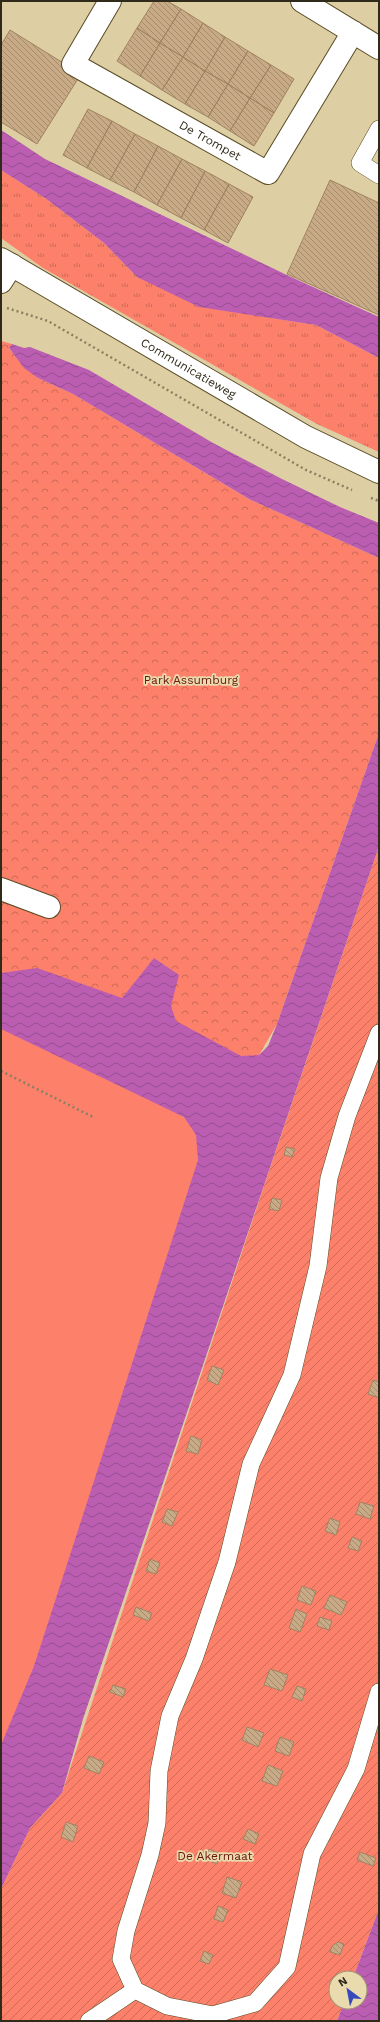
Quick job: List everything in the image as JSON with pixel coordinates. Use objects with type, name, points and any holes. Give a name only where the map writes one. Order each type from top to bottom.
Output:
[{"type":"street","name":"De Trompet","points":[[110,1],[73,64],[268,173],[353,32]]},
{"type":"street","points":[[302,1],[379,48]]},
{"type":"street","name":"Communicatieweg","points":[[5,269],[306,437],[379,472]]},
{"type":"street","points":[[1,889],[49,907]]},
{"type":"lane","points":[[379,129],[360,162],[379,175]]},
{"type":"lane","points":[[379,1033],[347,1116],[329,1178],[318,1266],[292,1375],[250,1464],[227,1562],[194,1659],[170,1716],[159,1771],[157,1823],[150,1854],[126,1931],[121,1959],[135,1990],[167,2006],[213,2015],[255,2003],[287,1967],[312,1854],[356,1769],[379,1692]]},
{"type":"lane","points":[[89,2021],[135,1990]]},
{"type":"path","points":[[1,306],[48,321],[306,470],[357,492]]},
{"type":"path","points":[[364,495],[379,501]]},
{"type":"path","points":[[1,1071],[93,1117]]},
{"type":"green space","points":[[1,170],[45,198],[104,243],[137,277],[265,317],[316,325],[379,358],[379,452],[317,424],[43,268],[1,238]]},
{"type":"green space","name":"Park Assumburg","points":[[1,341],[12,344],[9,349],[38,378],[73,394],[249,499],[379,558],[379,733],[277,1024],[259,1055],[1,1745]]},
{"type":"green space","name":"De Akermaat","points":[[379,846],[379,1909],[356,1970],[328,1970],[328,2010],[341,2010],[337,2021],[1,2021],[1,1889],[30,1828],[62,1793]]},
{"type":"green space","points":[[1,996],[263,1106],[1,1811]]},
{"type":"water","points":[[1,130],[45,159],[291,277],[379,317],[379,358],[316,325],[199,307],[137,277],[104,243],[45,198],[1,170]]},
{"type":"water","points":[[12,344],[24,348],[30,347],[89,370],[213,443],[340,507],[379,523],[379,558],[249,499],[73,394],[38,378],[24,368],[9,348]]},
{"type":"water","points":[[379,733],[379,846],[83,1719],[62,1793],[30,1828],[1,1889],[1,1745],[34,1666],[198,1160],[196,1135],[184,1117],[1,1029],[1,973],[37,968],[122,998],[154,958],[179,975],[171,1006],[176,1021],[241,1056],[259,1055],[268,1046],[277,1024]]},
{"type":"water","points":[[379,1909],[379,2021],[337,2021],[341,2010],[368,2010],[368,1970],[356,1970]]},
{"type":"building","points":[[154,1],[167,1],[181,9],[160,43],[137,28]]},
{"type":"building","points":[[181,9],[203,23],[183,57],[160,43]]},
{"type":"building","points":[[203,23],[225,37],[205,71],[183,57]]},
{"type":"building","points":[[137,28],[160,43],[140,76],[117,61]]},
{"type":"building","points":[[10,30],[81,74],[37,144],[1,122],[1,45]]},
{"type":"building","points":[[225,37],[248,51],[228,84],[205,71]]},
{"type":"building","points":[[160,43],[183,57],[162,90],[140,76]]},
{"type":"building","points":[[248,51],[271,65],[250,98],[228,84]]},
{"type":"building","points":[[183,57],[205,71],[185,104],[162,90]]},
{"type":"building","points":[[271,65],[294,79],[274,113],[250,98]]},
{"type":"building","points":[[205,71],[228,84],[208,117],[185,104]]},
{"type":"building","points":[[228,84],[250,98],[230,131],[208,117]]},
{"type":"building","points":[[250,98],[274,113],[254,146],[230,131]]},
{"type":"building","points":[[88,109],[112,121],[87,168],[63,155]]},
{"type":"building","points":[[112,121],[135,134],[110,180],[87,168]]},
{"type":"building","points":[[135,134],[158,146],[134,192],[110,180]]},
{"type":"building","points":[[158,146],[182,159],[157,205],[134,192]]},
{"type":"building","points":[[182,159],[205,171],[181,218],[157,205]]},
{"type":"building","points":[[205,171],[229,184],[204,230],[181,218]]},
{"type":"building","points":[[330,180],[379,203],[379,315],[287,274]]},
{"type":"building","points":[[229,184],[253,197],[228,243],[204,230]]},
{"type":"building","points":[[286,1147],[295,1149],[292,1157],[284,1155]]},
{"type":"building","points":[[272,1198],[282,1200],[279,1211],[269,1209]]},
{"type":"building","points":[[212,1366],[224,1370],[218,1385],[207,1380]]},
{"type":"building","points":[[373,1380],[379,1382],[379,1398],[368,1394]]},
{"type":"building","points":[[191,1436],[202,1440],[198,1454],[186,1451]]},
{"type":"building","points":[[360,1502],[374,1506],[370,1519],[356,1514]]},
{"type":"building","points":[[167,1509],[178,1512],[172,1526],[162,1522]]},
{"type":"building","points":[[330,1518],[340,1522],[336,1535],[325,1531]]},
{"type":"building","points":[[352,1537],[362,1541],[358,1551],[348,1548]]},
{"type":"building","points":[[150,1559],[160,1563],[156,1574],[146,1571]]},
{"type":"building","points":[[302,1586],[316,1591],[311,1605],[297,1600]]},
{"type":"building","points":[[330,1595],[347,1602],[341,1615],[324,1608]]},
{"type":"building","points":[[136,1607],[152,1613],[149,1621],[133,1615]]},
{"type":"building","points":[[296,1609],[307,1614],[300,1632],[289,1628]]},
{"type":"building","points":[[320,1617],[332,1621],[329,1630],[317,1626]]},
{"type":"building","points":[[270,1669],[288,1675],[282,1691],[264,1685]]},
{"type":"building","points":[[113,1685],[126,1689],[123,1697],[110,1692]]},
{"type":"building","points":[[297,1686],[306,1689],[302,1701],[292,1697]]},
{"type":"building","points":[[247,1727],[264,1733],[258,1747],[242,1740]]},
{"type":"building","points":[[280,1737],[294,1742],[289,1756],[275,1751]]},
{"type":"building","points":[[89,1756],[104,1762],[99,1774],[84,1768]]},
{"type":"building","points":[[268,1765],[283,1771],[277,1786],[262,1781]]},
{"type":"building","points":[[66,1822],[78,1826],[73,1842],[61,1837]]},
{"type":"building","points":[[248,1829],[259,1834],[255,1844],[243,1839]]},
{"type":"building","points":[[209,1849],[221,1854],[217,1864],[205,1859]]},
{"type":"building","points":[[360,1852],[376,1858],[373,1866],[357,1860]]},
{"type":"building","points":[[227,1877],[242,1882],[236,1898],[222,1893]]},
{"type":"building","points":[[218,1906],[228,1910],[223,1922],[214,1919]]},
{"type":"building","points":[[338,1942],[344,1944],[340,1955],[330,1952],[332,1946]]},
{"type":"building","points":[[204,1951],[213,1955],[209,1964],[200,1961]]}]
